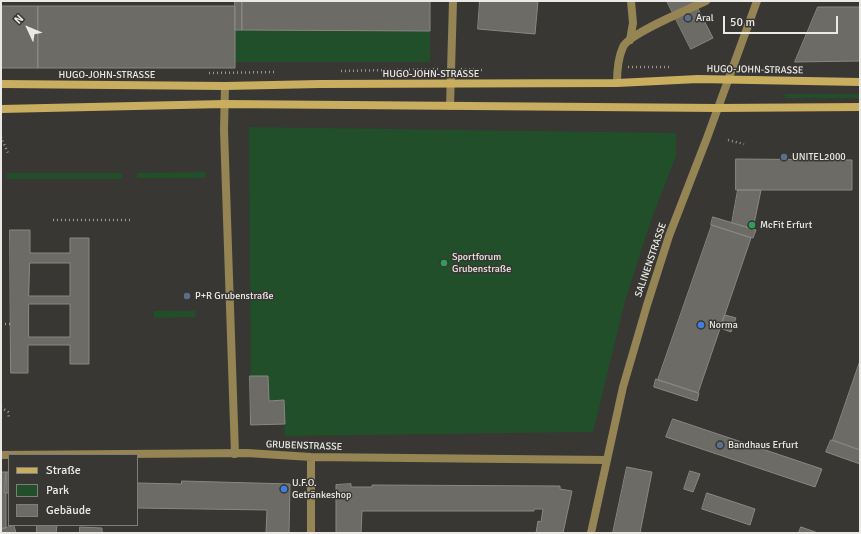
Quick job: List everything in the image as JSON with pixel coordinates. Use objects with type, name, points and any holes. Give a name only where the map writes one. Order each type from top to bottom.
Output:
[{"type":"main road","name":"HUGO-JOHN-STRASSE","points":[[1,84],[225,86],[320,84],[617,83],[691,80],[860,82]]},
{"type":"main road","points":[[1,109],[224,104],[717,108],[860,107]]},
{"type":"street","points":[[450,106],[453,1]]},
{"type":"street","points":[[630,40],[633,24],[631,1]]},
{"type":"street","points":[[617,83],[618,67],[624,46],[630,40],[640,32],[706,1]]},
{"type":"street","name":"SALINENSTRASSE","points":[[591,533],[622,387],[647,305],[670,236],[708,138],[727,80],[757,1]]},
{"type":"street","points":[[225,86],[224,138],[236,443],[235,454]]},
{"type":"street","name":"GRUBENSTRASSE","points":[[138,454],[235,454],[311,457],[606,460]]},
{"type":"street","points":[[311,457],[311,533]]},
{"type":"path","points":[[618,67],[678,67]]},
{"type":"path","points":[[1,137],[8,153]]},
{"type":"path","points":[[728,140],[744,144]]},
{"type":"path","points":[[53,220],[130,220]]},
{"type":"path","points":[[1,324],[11,324]]},
{"type":"path","points":[[1,407],[8,412],[9,418]]},
{"type":"green space","points":[[235,30],[430,31],[430,62],[235,62]]},
{"type":"green space","points":[[785,94],[860,94],[860,98],[785,98]]},
{"type":"green space","name":"Sportforum Grubenstraße","points":[[249,127],[676,133],[676,156],[649,226],[625,301],[593,432],[285,436],[284,424],[251,425]]},
{"type":"green space","points":[[206,172],[205,178],[137,178],[137,173]]},
{"type":"green space","points":[[7,173],[122,173],[122,179],[7,179]]},
{"type":"green space","points":[[154,311],[195,311],[196,317],[154,318]]},
{"type":"building","points":[[235,1],[242,1],[242,30],[235,30]]},
{"type":"building","points":[[242,1],[430,1],[430,31],[242,30]]},
{"type":"building","points":[[480,1],[538,1],[535,34],[478,29]]},
{"type":"building","points":[[667,1],[694,1],[713,38],[691,49]]},
{"type":"building","points":[[1,6],[38,6],[38,68],[1,68]]},
{"type":"building","points":[[38,6],[235,6],[235,68],[38,68]]},
{"type":"building","points":[[818,7],[860,7],[860,61],[795,62]]},
{"type":"building","points":[[736,159],[852,160],[852,190],[736,190]]},
{"type":"building","points":[[738,190],[761,190],[753,229],[732,223]]},
{"type":"building","points":[[713,217],[756,230],[753,238],[711,225]]},
{"type":"building","points":[[712,225],[751,238],[698,393],[658,380]]},
{"type":"building","points":[[10,230],[30,230],[30,253],[70,253],[70,238],[89,238],[89,364],[70,364],[70,345],[28,345],[28,373],[11,373]],"holes":[[[30,263],[70,263],[70,296],[29,296]],[[29,304],[70,304],[70,337],[29,337]]]},
{"type":"building","points":[[725,315],[736,318],[731,332],[720,328]]},
{"type":"building","points":[[860,361],[860,450],[833,440]]},
{"type":"building","points":[[250,376],[268,376],[269,401],[284,400],[285,424],[251,425]]},
{"type":"building","points":[[656,379],[699,393],[697,401],[654,387]]},
{"type":"building","points":[[673,419],[822,469],[815,487],[666,437]]},
{"type":"building","points":[[831,440],[860,450],[860,464],[826,452]]},
{"type":"building","points":[[627,467],[652,472],[640,533],[613,533]]},
{"type":"building","points":[[690,471],[700,474],[693,492],[684,489]]},
{"type":"building","points":[[1,472],[6,472],[6,528],[1,529]]},
{"type":"building","points":[[6,472],[8,472],[8,493],[5,493]]},
{"type":"building","points":[[182,481],[290,484],[289,533],[266,533],[267,510],[138,508],[138,483],[181,484]]},
{"type":"building","points":[[351,484],[351,487],[372,487],[372,485],[560,486],[560,489],[572,491],[563,533],[536,533],[538,521],[541,522],[543,509],[534,509],[534,511],[362,511],[361,533],[336,533],[336,485]]},
{"type":"building","points":[[707,493],[755,509],[750,525],[702,509]]},
{"type":"building","points":[[14,526],[16,533],[1,533],[1,529]]},
{"type":"building","points":[[37,526],[57,526],[56,533],[37,533]]},
{"type":"building","points":[[80,527],[102,528],[102,533],[80,533]]},
{"type":"building","points":[[801,527],[818,533],[799,533]]},
{"type":"place","name":"Aral","points":[[688,18]]},
{"type":"place","name":"UNITEL2000","points":[[784,157]]},
{"type":"place","name":"McFit Erfurt","points":[[752,225]]},
{"type":"place","name":"Sportforum Grubenstraße","points":[[444,263]]},
{"type":"place","name":"P+R Grubenstraße","points":[[187,296]]},
{"type":"place","name":"Norma","points":[[701,325]]},
{"type":"place","name":"Bandhaus Erfurt","points":[[720,445]]},
{"type":"place","name":"U.F.O. Getränkeshop","points":[[284,489]]}]
